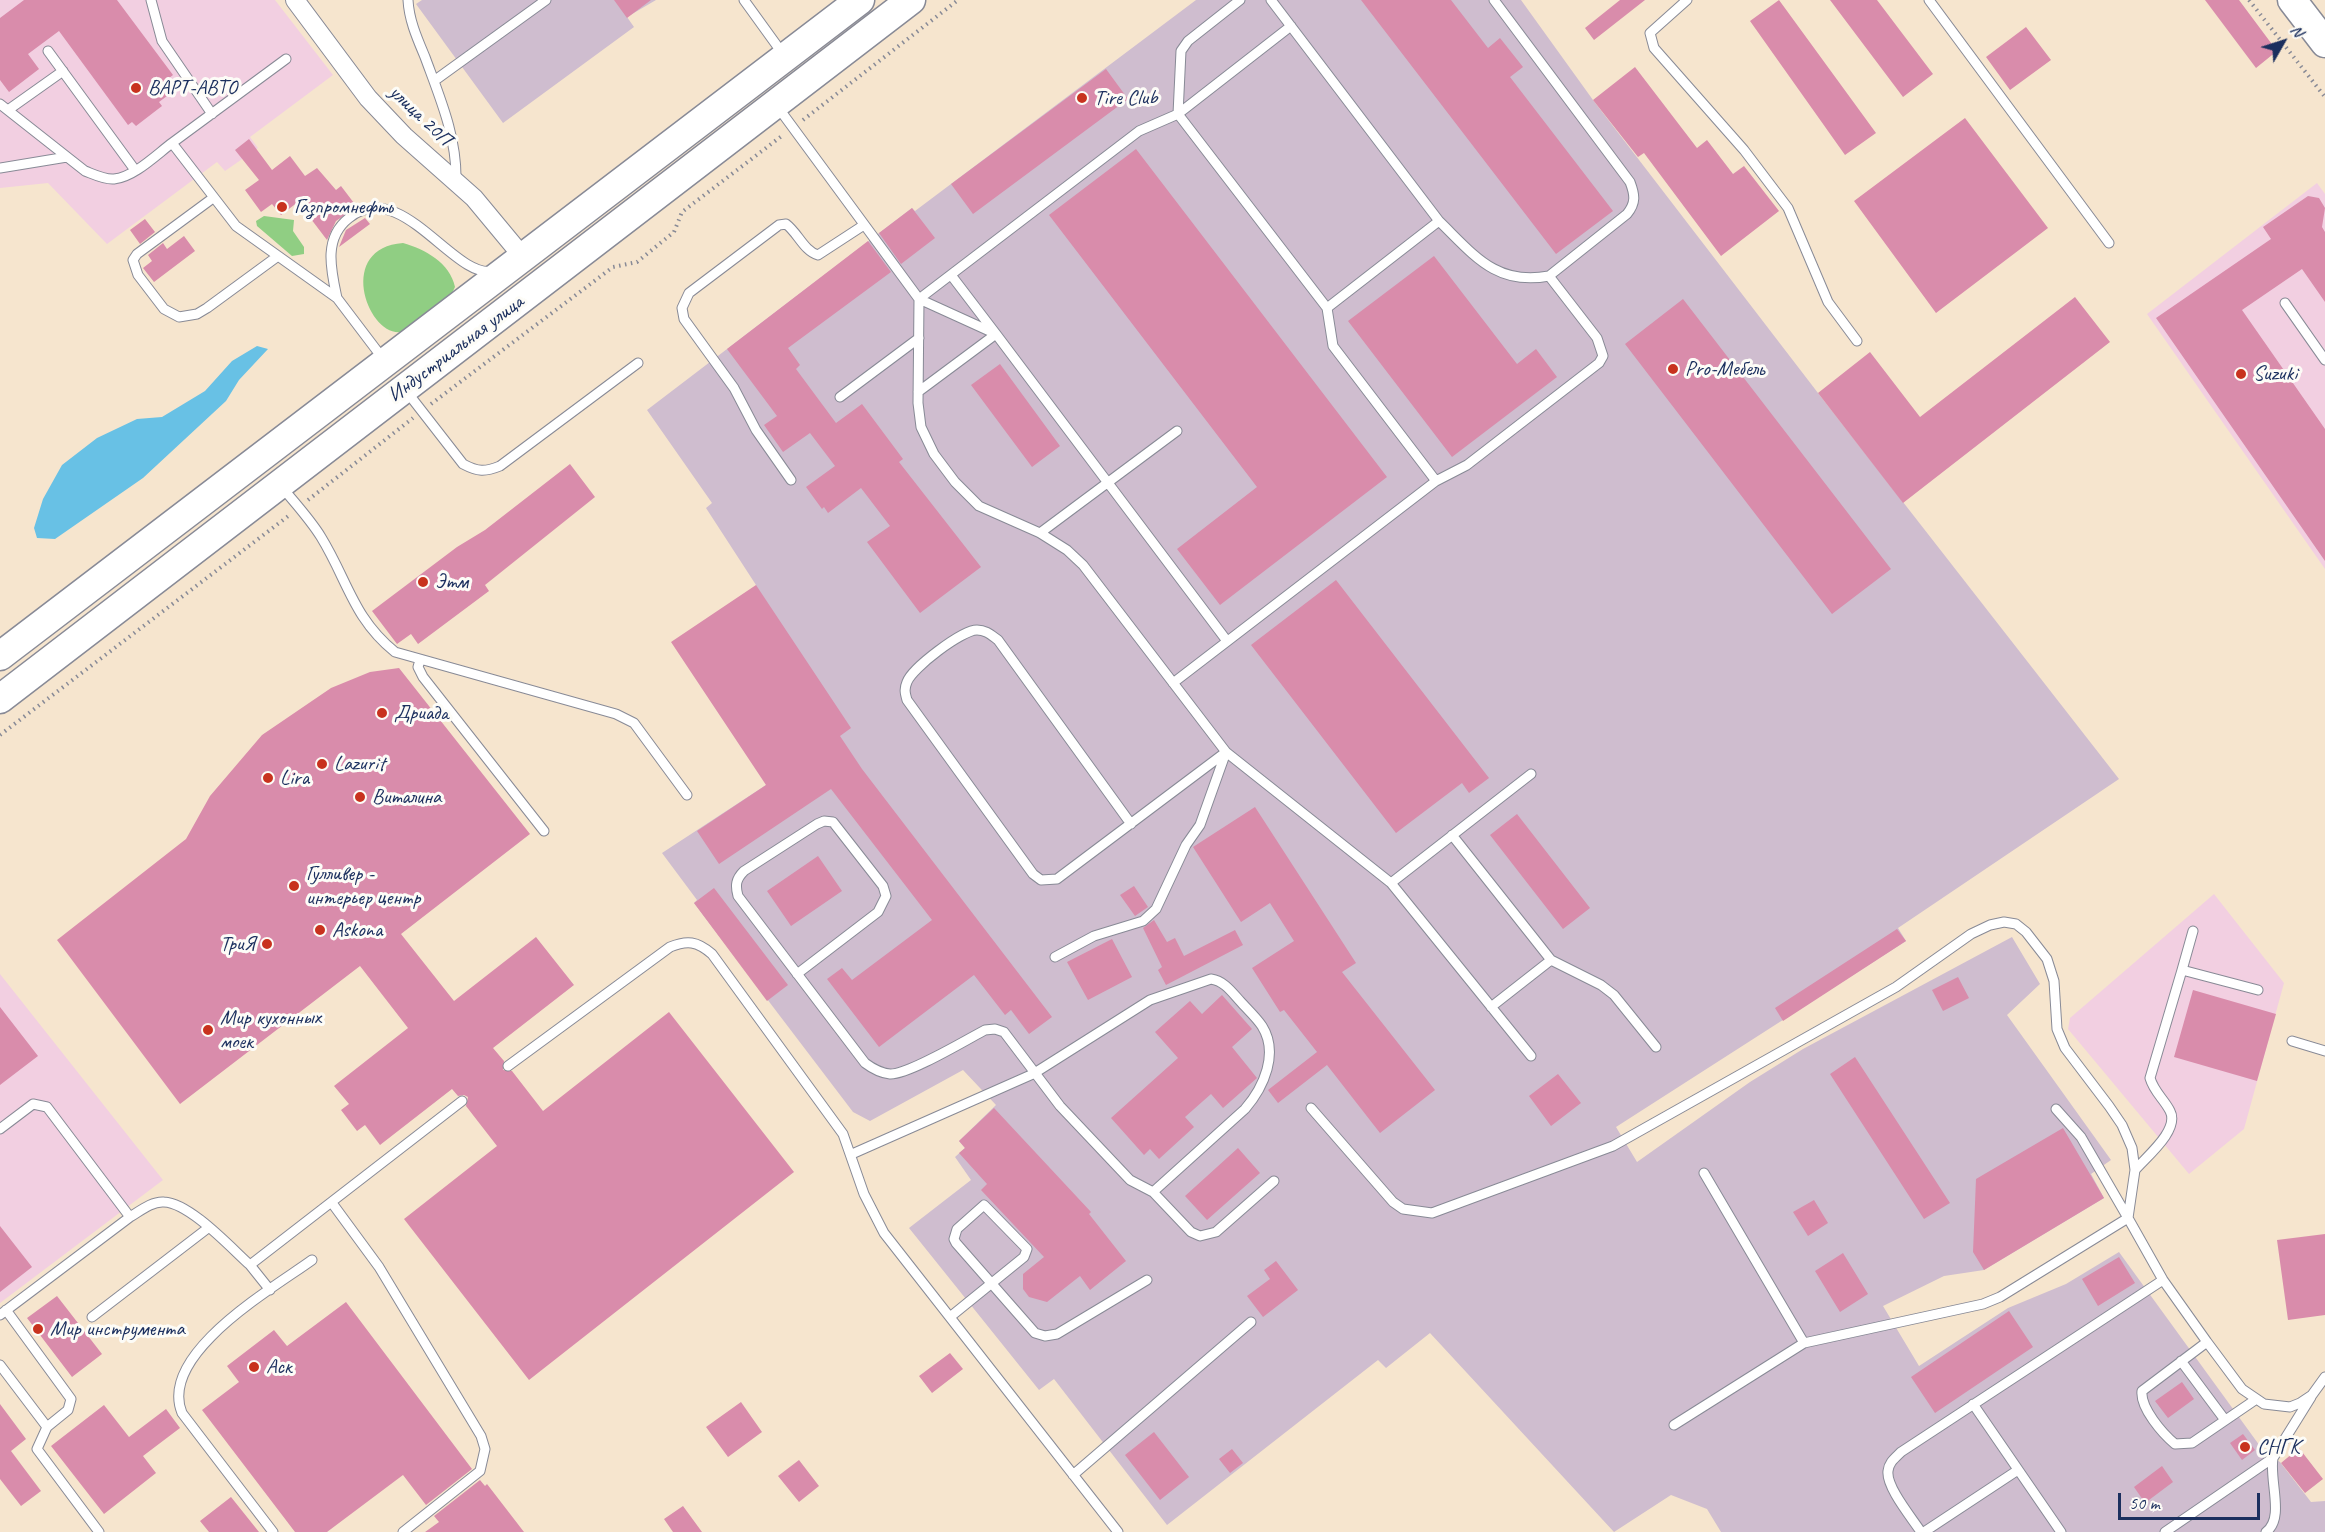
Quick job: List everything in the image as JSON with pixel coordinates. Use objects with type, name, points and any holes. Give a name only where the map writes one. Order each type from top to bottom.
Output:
[{"type":"main road","name":"Индустриальная улица","points":[[0,699],[911,0]]},
{"type":"main road","points":[[2292,0],[2325,43]]},
{"type":"main road","name":"Индустриальная улица","points":[[0,656],[386,363],[854,2]]},
{"type":"street","name":"улица 20П","points":[[294,0],[368,98],[404,136],[456,181],[490,216],[517,262]]},
{"type":"lane","points":[[151,0],[162,41],[212,114]]},
{"type":"lane","points":[[408,0],[412,24],[451,129],[456,155],[456,181]]},
{"type":"lane","points":[[434,81],[546,0]]},
{"type":"lane","points":[[744,0],[785,57]]},
{"type":"lane","points":[[1240,0],[1188,41],[1181,51],[1178,114],[1327,308],[1333,346],[1436,481]]},
{"type":"lane","points":[[1271,0],[1439,221],[1487,266],[1504,274],[1530,279],[1549,276],[1627,214],[1634,205],[1634,194],[1630,182],[1494,0]]},
{"type":"lane","points":[[1687,0],[1654,26],[1650,33],[1654,48],[1744,150],[1788,208],[1828,302],[1857,341]]},
{"type":"lane","points":[[1929,0],[2109,243]]},
{"type":"lane","points":[[919,299],[1139,131],[1178,114],[1291,26]]},
{"type":"lane","points":[[48,51],[135,170]]},
{"type":"lane","points":[[0,104],[85,171],[114,179],[135,170],[286,59]]},
{"type":"lane","points":[[8,110],[63,71]]},
{"type":"lane","points":[[775,104],[919,299],[996,334]]},
{"type":"lane","points":[[172,143],[236,226],[337,298],[386,363]]},
{"type":"lane","points":[[0,168],[67,157]]},
{"type":"lane","points":[[213,198],[137,254],[133,260],[138,275],[164,309],[178,316],[197,314],[278,256]]},
{"type":"lane","points":[[337,298],[330,255],[333,236],[351,216],[366,209],[387,210],[405,218],[429,233],[468,265],[479,270],[489,272],[517,262]]},
{"type":"lane","points":[[1327,308],[1439,221]]},
{"type":"lane","points":[[791,480],[756,430],[734,388],[684,319],[683,301],[689,293],[779,225],[786,224],[811,253],[818,255],[864,225]]},
{"type":"lane","points":[[951,275],[1227,641]]},
{"type":"lane","points":[[1173,683],[1436,481],[1467,465],[1599,363],[1603,356],[1597,338],[1549,276]]},
{"type":"lane","points":[[919,299],[918,392],[921,427],[927,442],[955,482],[979,506],[1040,533],[1066,550],[1083,565],[1226,752],[1391,883],[1531,1056]]},
{"type":"lane","points":[[2285,303],[2325,360]]},
{"type":"lane","points":[[918,392],[996,334]]},
{"type":"lane","points":[[840,398],[920,338]]},
{"type":"lane","points":[[404,389],[463,464],[476,471],[486,472],[500,466],[638,363]]},
{"type":"lane","points":[[1040,533],[1177,431]]},
{"type":"lane","points":[[280,484],[320,535],[361,617],[374,635],[394,652],[616,714],[634,723],[687,795]]},
{"type":"lane","points":[[1131,824],[998,640],[986,632],[976,630],[965,632],[915,669],[907,680],[904,690],[907,700],[1033,874],[1041,880],[1057,879],[1131,824],[1226,752]]},
{"type":"lane","points":[[420,660],[418,667],[423,677],[544,831]]},
{"type":"lane","points":[[1055,957],[1108,931],[1143,921],[1156,909],[1186,845],[1200,825],[1226,752]]},
{"type":"lane","points":[[1391,883],[1531,774]]},
{"type":"lane","points":[[797,974],[878,912],[886,896],[883,886],[834,822],[824,821],[817,824],[790,841],[744,871],[735,886],[738,896],[797,974],[865,1063],[877,1072],[893,1075],[908,1070],[985,1030],[995,1029],[1012,1039],[1033,1074],[1130,1180],[1153,1192],[1191,1232],[1200,1236],[1208,1236],[1274,1181]]},
{"type":"lane","points":[[1452,835],[1551,960],[1602,985],[1614,995],[1656,1047]]},
{"type":"lane","points":[[1311,1108],[1393,1202],[1403,1209],[1432,1213],[1613,1146],[1896,987],[1971,934],[1990,925],[2004,922],[2016,924],[2026,932],[2047,959],[2054,981],[2057,1029],[2065,1048],[2122,1125],[2132,1148],[2135,1170],[2128,1218]]},
{"type":"lane","points":[[2135,1170],[2170,1129],[2172,1120],[2170,1112],[2152,1088],[2150,1078],[2193,931]]},
{"type":"lane","points":[[507,1066],[670,947],[692,942],[702,945],[831,1115],[852,1154],[864,1194],[884,1233],[1118,1532]]},
{"type":"lane","points":[[1491,1007],[1551,960]]},
{"type":"lane","points":[[2182,970],[2258,990]]},
{"type":"lane","points":[[852,1154],[1033,1074],[1150,1000],[1211,979],[1227,985],[1262,1026],[1270,1056],[1264,1079],[1258,1095],[1153,1192]]},
{"type":"lane","points":[[2292,1041],[2325,1051]]},
{"type":"lane","points":[[250,1265],[462,1101]]},
{"type":"lane","points":[[0,1129],[33,1104],[47,1107],[130,1217]]},
{"type":"lane","points":[[2056,1109],[2081,1137],[2163,1280],[2235,1381],[2255,1400],[2276,1407],[2290,1407],[2312,1395]]},
{"type":"lane","points":[[1704,1173],[1804,1343]]},
{"type":"lane","points":[[99,1532],[37,1449],[47,1427],[69,1410],[72,1399],[3,1312],[130,1217],[162,1201],[178,1205],[208,1228],[250,1265],[270,1290]]},
{"type":"lane","points":[[332,1203],[379,1267],[481,1436],[485,1449],[480,1471],[403,1532]]},
{"type":"lane","points":[[950,1317],[992,1284],[1024,1257],[1027,1249],[984,1205],[957,1229],[954,1239],[992,1284],[1025,1324],[1035,1333],[1045,1336],[1057,1334],[1147,1280]]},
{"type":"lane","points":[[1674,1425],[1804,1343],[1983,1304],[2000,1297],[2128,1218]]},
{"type":"lane","points":[[92,1317],[208,1228]]},
{"type":"lane","points":[[273,1532],[182,1413],[177,1401],[181,1378],[206,1340],[312,1260]]},
{"type":"lane","points":[[2018,1470],[1923,1532],[1889,1484],[1887,1472],[1890,1462],[1901,1452],[2163,1280]]},
{"type":"lane","points":[[1073,1475],[1251,1322]]},
{"type":"lane","points":[[2206,1342],[2142,1391],[2144,1404],[2168,1438],[2175,1444],[2192,1443],[2255,1400]]},
{"type":"lane","points":[[2181,1360],[2225,1420]]},
{"type":"lane","points":[[0,1365],[47,1427]]},
{"type":"lane","points":[[2165,1532],[2273,1458],[2325,1377]]},
{"type":"lane","points":[[1973,1404],[2061,1532]]},
{"type":"lane","points":[[2266,1532],[2275,1523],[2277,1517],[2271,1481],[2273,1458]]},
{"type":"path","points":[[0,735],[613,267],[637,262],[674,232],[682,212],[958,0]]},
{"type":"path","points":[[2249,0],[2325,97]]},
{"type":"shaded area","points":[[0,0],[275,0],[333,75],[250,137],[258,148],[225,171],[217,162],[107,244],[48,183],[0,188]]},
{"type":"shaded area","points":[[422,0],[656,0],[627,17],[634,27],[503,123],[416,4]]},
{"type":"shaded area","points":[[1196,0],[1521,0],[1593,100],[2119,779],[1898,928],[1906,941],[1616,1127],[1637,1162],[1750,1082],[1803,1049],[2012,937],[2040,984],[2007,1015],[2111,1160],[2091,1174],[2104,1198],[1984,1270],[1944,1276],[1883,1306],[1919,1366],[2008,1308],[2066,1284],[2119,1252],[2265,1453],[2280,1462],[2311,1502],[2325,1501],[2325,1532],[1721,1532],[1707,1509],[1671,1495],[1614,1532],[1430,1333],[1386,1368],[1378,1360],[1167,1525],[1054,1379],[1039,1390],[909,1228],[971,1180],[955,1157],[965,1148],[959,1141],[996,1105],[963,1070],[870,1121],[853,1112],[694,903],[697,900],[662,853],[766,785],[756,585],[706,508],[712,503],[647,410],[912,208],[915,211]]},
{"type":"shaded area","name":"Suzuki","points":[[2317,183],[2325,194],[2325,569],[2147,314]]},
{"type":"shaded area","points":[[2214,894],[2284,983],[2244,1129],[2189,1174],[2068,1029],[2070,1018]]},
{"type":"shaded area","points":[[0,974],[163,1180],[0,1303]]},
{"type":"green space","points":[[264,216],[294,220],[293,231],[304,247],[304,254],[292,256],[257,226],[256,221]]},
{"type":"green space","points":[[403,243],[435,258],[448,271],[455,287],[452,293],[402,332],[389,330],[378,321],[369,308],[364,292],[364,275],[369,260],[382,249]]},
{"type":"water","points":[[257,346],[268,349],[239,380],[226,401],[143,478],[55,539],[37,538],[34,528],[43,499],[62,465],[97,438],[137,419],[162,417],[205,391],[232,361]]},
{"type":"building","points":[[24,0],[117,0],[173,75],[164,82],[171,93],[159,102],[162,106],[136,126],[132,122],[128,125],[59,31],[28,54],[39,69],[9,92],[0,80],[0,18]]},
{"type":"building","points":[[614,0],[651,0],[627,18]]},
{"type":"building","points":[[1361,0],[1451,0],[1488,48],[1500,38],[1523,67],[1510,77],[1613,211],[1556,254]]},
{"type":"building","points":[[1620,0],[1645,0],[1594,40],[1585,28]]},
{"type":"building","points":[[1779,0],[1876,133],[1845,155],[1750,21]]},
{"type":"building","points":[[1830,0],[1877,0],[1933,74],[1903,97]]},
{"type":"building","points":[[2205,0],[2239,0],[2277,51],[2256,68]]},
{"type":"building","points":[[2026,27],[2051,60],[2010,90],[1986,57]]},
{"type":"building","points":[[1635,67],[1697,148],[1707,140],[1733,174],[1744,166],[1779,211],[1721,256],[1644,153],[1638,157],[1593,100]]},
{"type":"building","points":[[1106,69],[1128,99],[973,214],[951,184]]},
{"type":"building","points":[[1965,118],[2048,228],[1936,313],[1854,201]]},
{"type":"building","points":[[249,139],[272,170],[290,156],[305,176],[317,168],[336,190],[341,186],[357,207],[336,221],[327,240],[298,202],[281,215],[272,204],[261,212],[245,190],[259,180],[235,150]]},
{"type":"building","points":[[1136,149],[1387,477],[1220,605],[1177,549],[1257,487],[1049,215]]},
{"type":"building","name":"Suzuki","points":[[2308,196],[2319,198],[2325,208],[2322,227],[2325,232],[2325,302],[2302,269],[2242,310],[2325,429],[2325,561],[2156,318],[2271,239],[2263,227]]},
{"type":"building","points":[[912,208],[935,238],[901,264],[879,233]]},
{"type":"building","points":[[365,218],[370,224],[339,247],[346,230]]},
{"type":"building","points":[[145,219],[155,232],[140,244],[130,230]]},
{"type":"building","points":[[184,236],[195,251],[154,282],[143,268],[152,261],[148,255],[163,243],[167,249]]},
{"type":"building","points":[[868,241],[891,272],[788,348],[800,365],[796,369],[836,423],[862,404],[903,459],[899,462],[981,567],[920,613],[867,542],[890,526],[861,488],[828,513],[824,507],[822,509],[806,487],[835,466],[810,433],[783,452],[764,425],[777,416],[727,349]]},
{"type":"building","points":[[1434,256],[1517,364],[1536,349],[1557,377],[1452,457],[1348,321]]},
{"type":"building","points":[[2075,297],[2110,342],[1903,503],[1818,393],[1870,352],[1920,417]]},
{"type":"building","points":[[1683,299],[1891,569],[1832,614],[1625,344]]},
{"type":"building","points":[[1000,364],[1060,446],[1032,467],[971,385]]},
{"type":"building","points":[[570,464],[595,497],[485,585],[489,591],[418,644],[411,634],[397,644],[372,611],[457,547],[485,530]]},
{"type":"building","points":[[1336,580],[1489,778],[1469,793],[1462,783],[1396,833],[1251,645]]},
{"type":"building","points":[[756,585],[851,728],[840,736],[862,769],[1052,1017],[1029,1034],[1011,1010],[1005,1015],[974,975],[879,1047],[827,979],[842,968],[852,980],[932,920],[831,789],[719,864],[697,831],[766,785],[671,642]]},
{"type":"building","points":[[399,668],[530,834],[401,934],[454,1001],[536,937],[574,985],[493,1048],[504,1061],[503,1070],[512,1071],[543,1111],[669,1012],[794,1172],[529,1380],[404,1219],[497,1146],[466,1106],[468,1097],[458,1096],[452,1089],[380,1145],[365,1125],[357,1131],[341,1110],[349,1104],[334,1086],[408,1028],[360,966],[180,1104],[57,940],[186,839],[210,796],[262,735],[331,688],[370,672]]},
{"type":"building","points":[[1255,807],[1356,963],[1342,972],[1435,1090],[1380,1133],[1327,1065],[1278,1103],[1268,1090],[1317,1052],[1284,1010],[1280,1012],[1252,968],[1294,941],[1270,903],[1241,922],[1193,847]]},
{"type":"building","points":[[1517,814],[1590,908],[1563,929],[1490,835]]},
{"type":"building","points":[[818,856],[842,891],[791,926],[767,891]]},
{"type":"building","points":[[1134,886],[1148,907],[1135,916],[1120,895]]},
{"type":"building","points":[[714,888],[788,985],[767,1001],[694,903]]},
{"type":"building","points":[[1154,920],[1167,942],[1175,938],[1184,956],[1235,930],[1243,945],[1166,985],[1158,970],[1162,967],[1143,928]]},
{"type":"building","points":[[1897,929],[1906,941],[1783,1021],[1775,1008]]},
{"type":"building","points":[[1112,939],[1132,977],[1088,1000],[1067,962]]},
{"type":"building","points":[[1958,977],[1969,998],[1943,1011],[1932,990]]},
{"type":"building","points":[[2193,990],[2276,1014],[2257,1081],[2174,1057]]},
{"type":"building","points":[[1222,995],[1252,1029],[1232,1047],[1257,1078],[1223,1108],[1211,1094],[1185,1117],[1194,1127],[1159,1159],[1150,1149],[1144,1155],[1111,1118],[1178,1058],[1155,1032],[1190,1001],[1202,1014]]},
{"type":"building","points":[[0,1007],[38,1056],[0,1085]]},
{"type":"building","points":[[1855,1057],[1950,1203],[1924,1219],[1830,1074]]},
{"type":"building","points":[[1558,1074],[1581,1103],[1551,1126],[1529,1096]]},
{"type":"building","points":[[994,1108],[1091,1212],[1089,1214],[1126,1261],[1090,1290],[1080,1276],[1047,1302],[1029,1297],[1023,1289],[1023,1274],[1044,1257],[981,1190],[987,1184],[959,1153],[965,1148],[959,1141]]},
{"type":"building","points":[[2063,1128],[2104,1198],[1984,1270],[1973,1252],[1976,1179]]},
{"type":"building","points":[[1238,1148],[1260,1173],[1207,1220],[1185,1196]]},
{"type":"building","points":[[1814,1200],[1828,1223],[1808,1236],[1793,1212]]},
{"type":"building","points":[[0,1226],[32,1267],[0,1292]]},
{"type":"building","points":[[2325,1234],[2325,1315],[2288,1320],[2277,1240]]},
{"type":"building","points":[[1843,1253],[1868,1294],[1840,1312],[1815,1271]]},
{"type":"building","points":[[2119,1257],[2135,1283],[2098,1306],[2082,1279]]},
{"type":"building","points":[[1276,1261],[1298,1290],[1263,1317],[1247,1296],[1270,1279],[1264,1270]]},
{"type":"building","points":[[57,1296],[102,1354],[72,1377],[27,1318]]},
{"type":"building","points":[[346,1302],[472,1469],[426,1505],[403,1475],[327,1532],[295,1532],[202,1410],[239,1382],[227,1366],[274,1330],[287,1346]]},
{"type":"building","points":[[2009,1311],[2033,1347],[1935,1413],[1911,1377]]},
{"type":"building","points":[[950,1353],[963,1369],[932,1393],[919,1376]]},
{"type":"building","points":[[2182,1382],[2194,1399],[2168,1418],[2155,1401]]},
{"type":"building","points":[[741,1402],[762,1432],[728,1457],[706,1427]]},
{"type":"building","points":[[0,1404],[26,1439],[11,1451],[41,1491],[21,1506],[0,1479]]},
{"type":"building","points":[[104,1405],[129,1437],[166,1409],[180,1428],[143,1456],[156,1473],[104,1514],[51,1446]]},
{"type":"building","points":[[1154,1432],[1189,1477],[1160,1500],[1125,1455]]},
{"type":"building","points":[[2243,1434],[2255,1450],[2242,1460],[2230,1443]]},
{"type":"building","points":[[2299,1448],[2323,1479],[2305,1493],[2281,1463]]},
{"type":"building","points":[[1232,1449],[1243,1463],[1230,1473],[1219,1459]]},
{"type":"building","points":[[799,1460],[819,1486],[799,1502],[778,1476]]},
{"type":"building","points":[[2162,1466],[2173,1482],[2145,1503],[2134,1487]]},
{"type":"building","points":[[480,1480],[485,1486],[487,1484],[524,1532],[425,1532],[439,1522],[434,1516]]},
{"type":"building","points":[[231,1497],[259,1532],[209,1532],[200,1521]]},
{"type":"building","points":[[683,1506],[702,1532],[673,1532],[664,1519]]},
{"type":"place","name":"ВАРТ-АВТО","points":[[136,88]]},
{"type":"place","name":"Tire Club","points":[[1082,98]]},
{"type":"place","name":"Газпромнефть","points":[[282,207]]},
{"type":"place","name":"Pro-Мебель","points":[[1673,369]]},
{"type":"place","name":"Suzuki","points":[[2241,374]]},
{"type":"place","name":"Этм","points":[[423,582]]},
{"type":"place","name":"Дриада","points":[[382,713]]},
{"type":"place","name":"Lazurit","points":[[322,764]]},
{"type":"place","name":"Lira","points":[[268,778]]},
{"type":"place","name":"Виталина","points":[[360,797]]},
{"type":"place","name":"Гулливер - интерьер центр","points":[[294,886]]},
{"type":"place","name":"Askona","points":[[320,930]]},
{"type":"place","name":"ТриЯ","points":[[267,944]]},
{"type":"place","name":"Мир кухонных моек","points":[[208,1030]]},
{"type":"place","name":"Мир инструмента","points":[[38,1329]]},
{"type":"place","name":"Аск","points":[[254,1367]]},
{"type":"place","name":"СНГК","points":[[2245,1447]]}]
